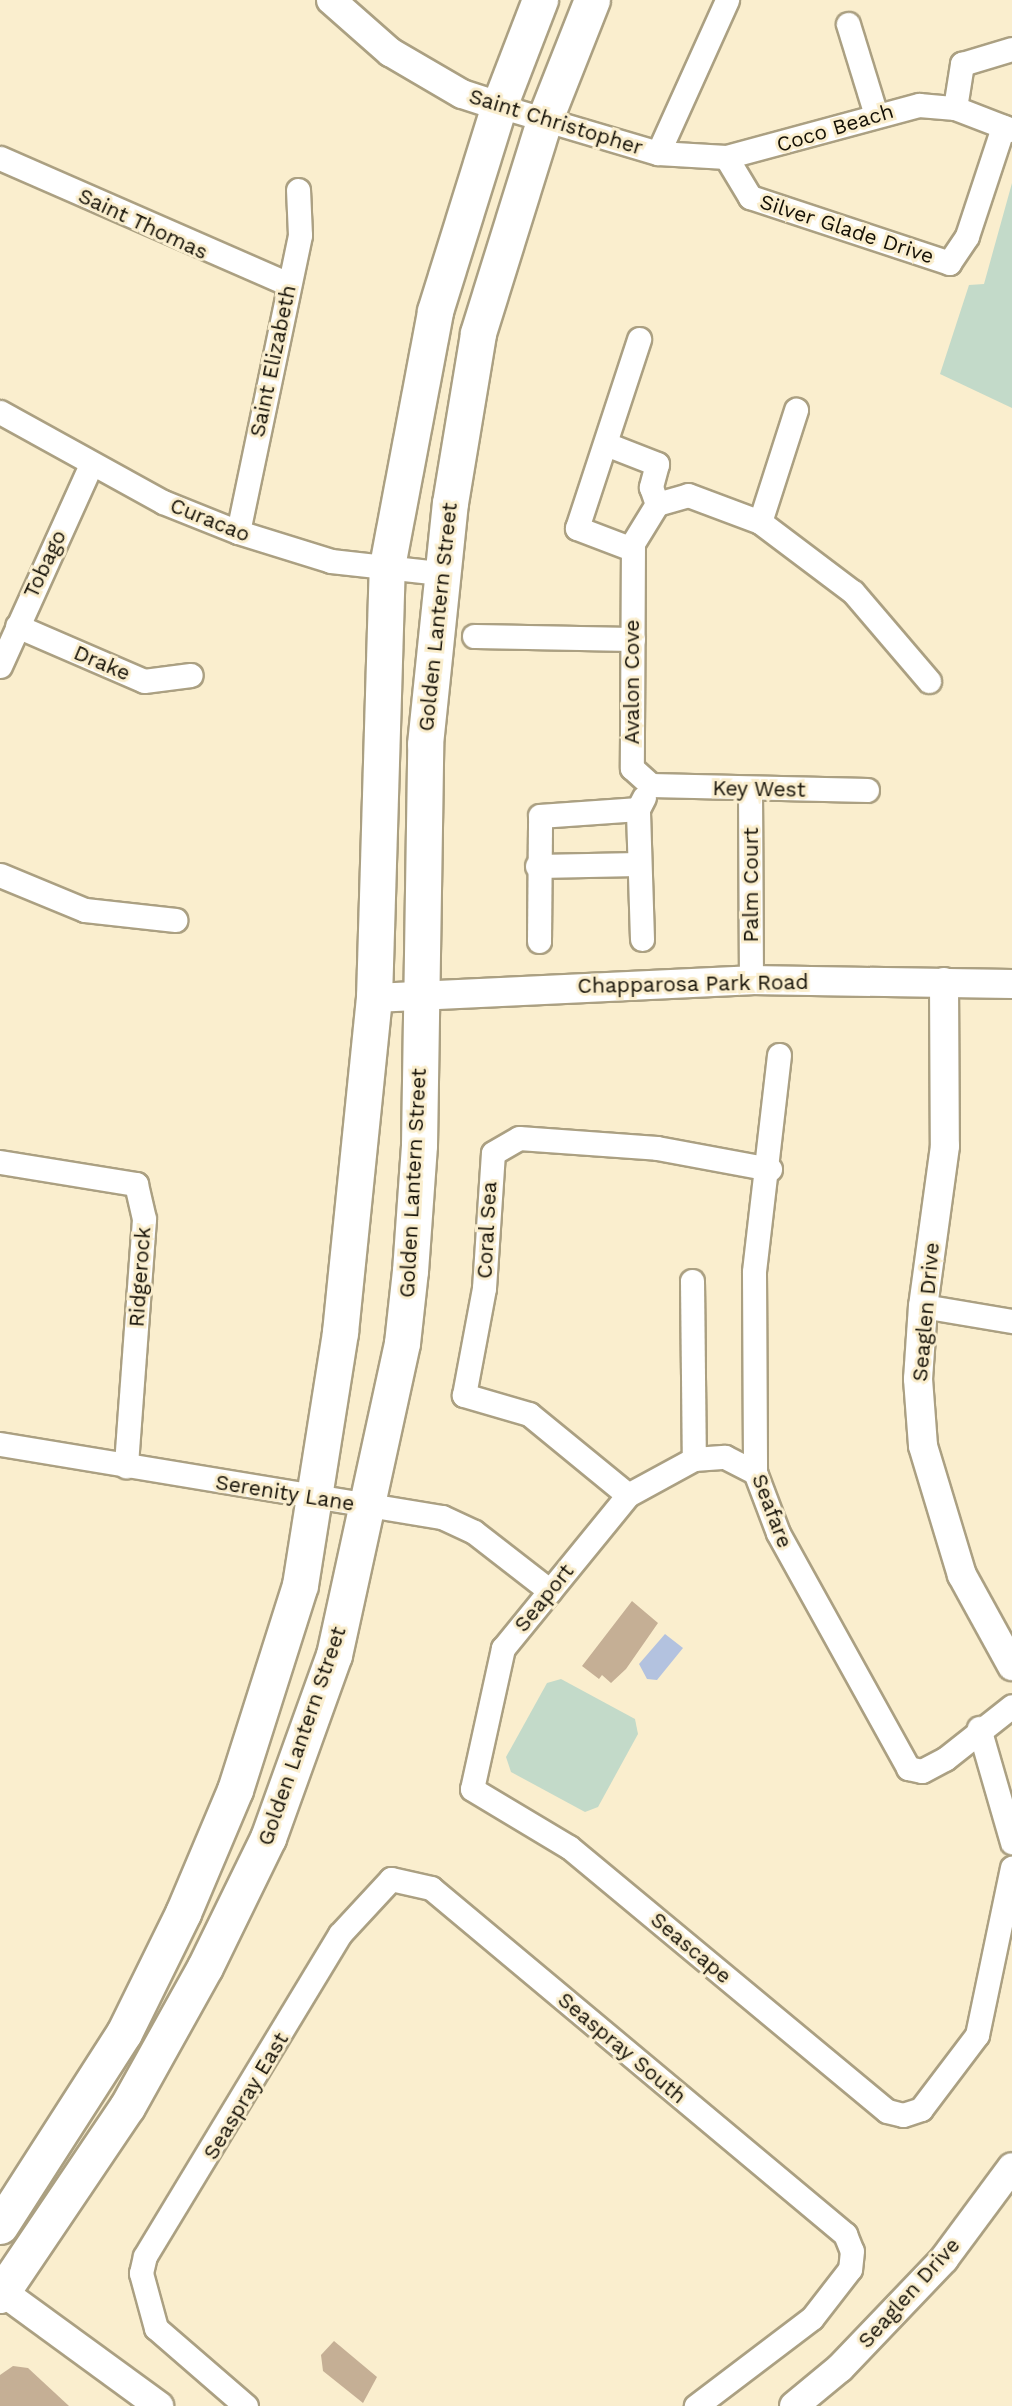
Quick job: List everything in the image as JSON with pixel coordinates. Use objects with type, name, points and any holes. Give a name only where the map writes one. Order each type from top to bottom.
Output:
[{"type":"main road","points":[[0,2226],[124,2033],[210,1854],[297,1597],[342,1319],[374,998],[387,566],[435,311],[499,106],[540,0]]},
{"type":"main road","name":"Golden Lantern Street","points":[[1,2293],[127,2107],[244,1892],[334,1655],[363,1505],[402,1343],[419,1145],[425,744],[440,573],[478,333],[544,121],[592,0]]},
{"type":"street","name":"Saint Christopher","points":[[331,0],[390,52],[462,94],[544,121],[658,153],[726,157]]},
{"type":"street","points":[[658,153],[727,0]]},
{"type":"street","points":[[848,24],[875,112]]},
{"type":"street","points":[[955,108],[962,64],[1012,49]]},
{"type":"street","name":"Coco Beach","points":[[726,157],[875,112],[955,108],[1008,128],[967,236],[949,262]]},
{"type":"street","name":"Silver Glade Drive","points":[[726,157],[750,197],[949,262]]},
{"type":"street","name":"Saint Thomas","points":[[0,158],[289,284]]},
{"type":"street","name":"Saint Elizabeth","points":[[238,532],[300,235],[298,190]]},
{"type":"street","points":[[632,549],[577,528],[639,339]]},
{"type":"street","points":[[760,522],[796,410]]},
{"type":"street","name":"Curacao","points":[[0,412],[91,464],[238,532],[331,561],[440,573]]},
{"type":"street","points":[[606,444],[657,464],[652,487],[657,505],[688,495],[760,522],[853,592],[929,681]]},
{"type":"street","name":"Tobago","points":[[0,666],[91,464]]},
{"type":"street","name":"Avalon Cove","points":[[650,785],[632,768],[632,549],[657,505]]},
{"type":"street","name":"Drake","points":[[17,626],[144,681],[191,675]]},
{"type":"street","points":[[474,636],[632,639]]},
{"type":"street","points":[[642,939],[638,809],[650,785]]},
{"type":"street","name":"Key West","points":[[650,785],[750,790],[867,790]]},
{"type":"street","name":"Palm Court","points":[[750,790],[751,980]]},
{"type":"street","points":[[539,942],[537,866],[540,816],[638,809]]},
{"type":"street","points":[[537,866],[639,864]]},
{"type":"street","points":[[0,875],[85,910],[175,920]]},
{"type":"street","name":"Chapparosa Park Road","points":[[374,998],[751,980],[1012,984]]},
{"type":"street","name":"Seaglen Drive","points":[[944,982],[945,1146],[923,1306],[918,1379],[923,1446],[962,1575],[1012,1666]]},
{"type":"street","name":"Seafare","points":[[779,1055],[770,1168],[754,1272],[755,1472],[778,1533],[908,1769],[922,1771],[945,1759],[979,1728],[1012,1706]]},
{"type":"street","name":"Coral Sea","points":[[628,1495],[529,1413],[464,1395],[484,1288],[493,1153],[519,1138],[657,1148],[770,1168]]},
{"type":"street","name":"Ridgerock","points":[[0,1161],[109,1175],[136,1184],[144,1219],[126,1466]]},
{"type":"street","points":[[692,1281],[694,1459]]},
{"type":"street","points":[[923,1306],[1012,1321]]},
{"type":"street","name":"Serenity Lane","points":[[0,1444],[311,1500],[363,1505],[463,1527],[550,1591]]},
{"type":"street","name":"Seaport","points":[[472,1789],[498,1659],[628,1495],[694,1459],[725,1457],[755,1472]]},
{"type":"street","points":[[979,1728],[1012,1842]]},
{"type":"street","name":"Seascape","points":[[472,1789],[478,1798],[569,1847],[887,2111],[904,2115],[929,2101],[977,2035],[1012,1868]]},
{"type":"street","name":"Seaspray South","points":[[391,1878],[431,1888],[845,2234],[852,2251],[850,2269],[812,2318],[696,2406]]},
{"type":"street","name":"Seaspray East","points":[[246,2406],[156,2328],[141,2273],[145,2256],[340,1934],[391,1878]]},
{"type":"street","name":"Seaglen Drive","points":[[793,2406],[840,2368],[944,2259],[1012,2167]]},
{"type":"street","points":[[1,2293],[159,2406]]},
{"type":"green space","points":[[1012,183],[1012,408],[940,374],[969,285],[984,284]]},
{"type":"green space","points":[[561,1679],[635,1719],[638,1734],[598,1807],[585,1812],[511,1772],[506,1757],[547,1683]]},
{"type":"water","points":[[665,1634],[683,1648],[657,1680],[647,1679],[639,1664]]},
{"type":"building","points":[[632,1601],[658,1623],[626,1669],[611,1683],[602,1675],[599,1679],[582,1666]]},
{"type":"building","points":[[334,2341],[377,2377],[363,2403],[323,2371],[321,2355]]},
{"type":"building","points":[[13,2366],[28,2368],[69,2406],[0,2406],[0,2375]]}]
